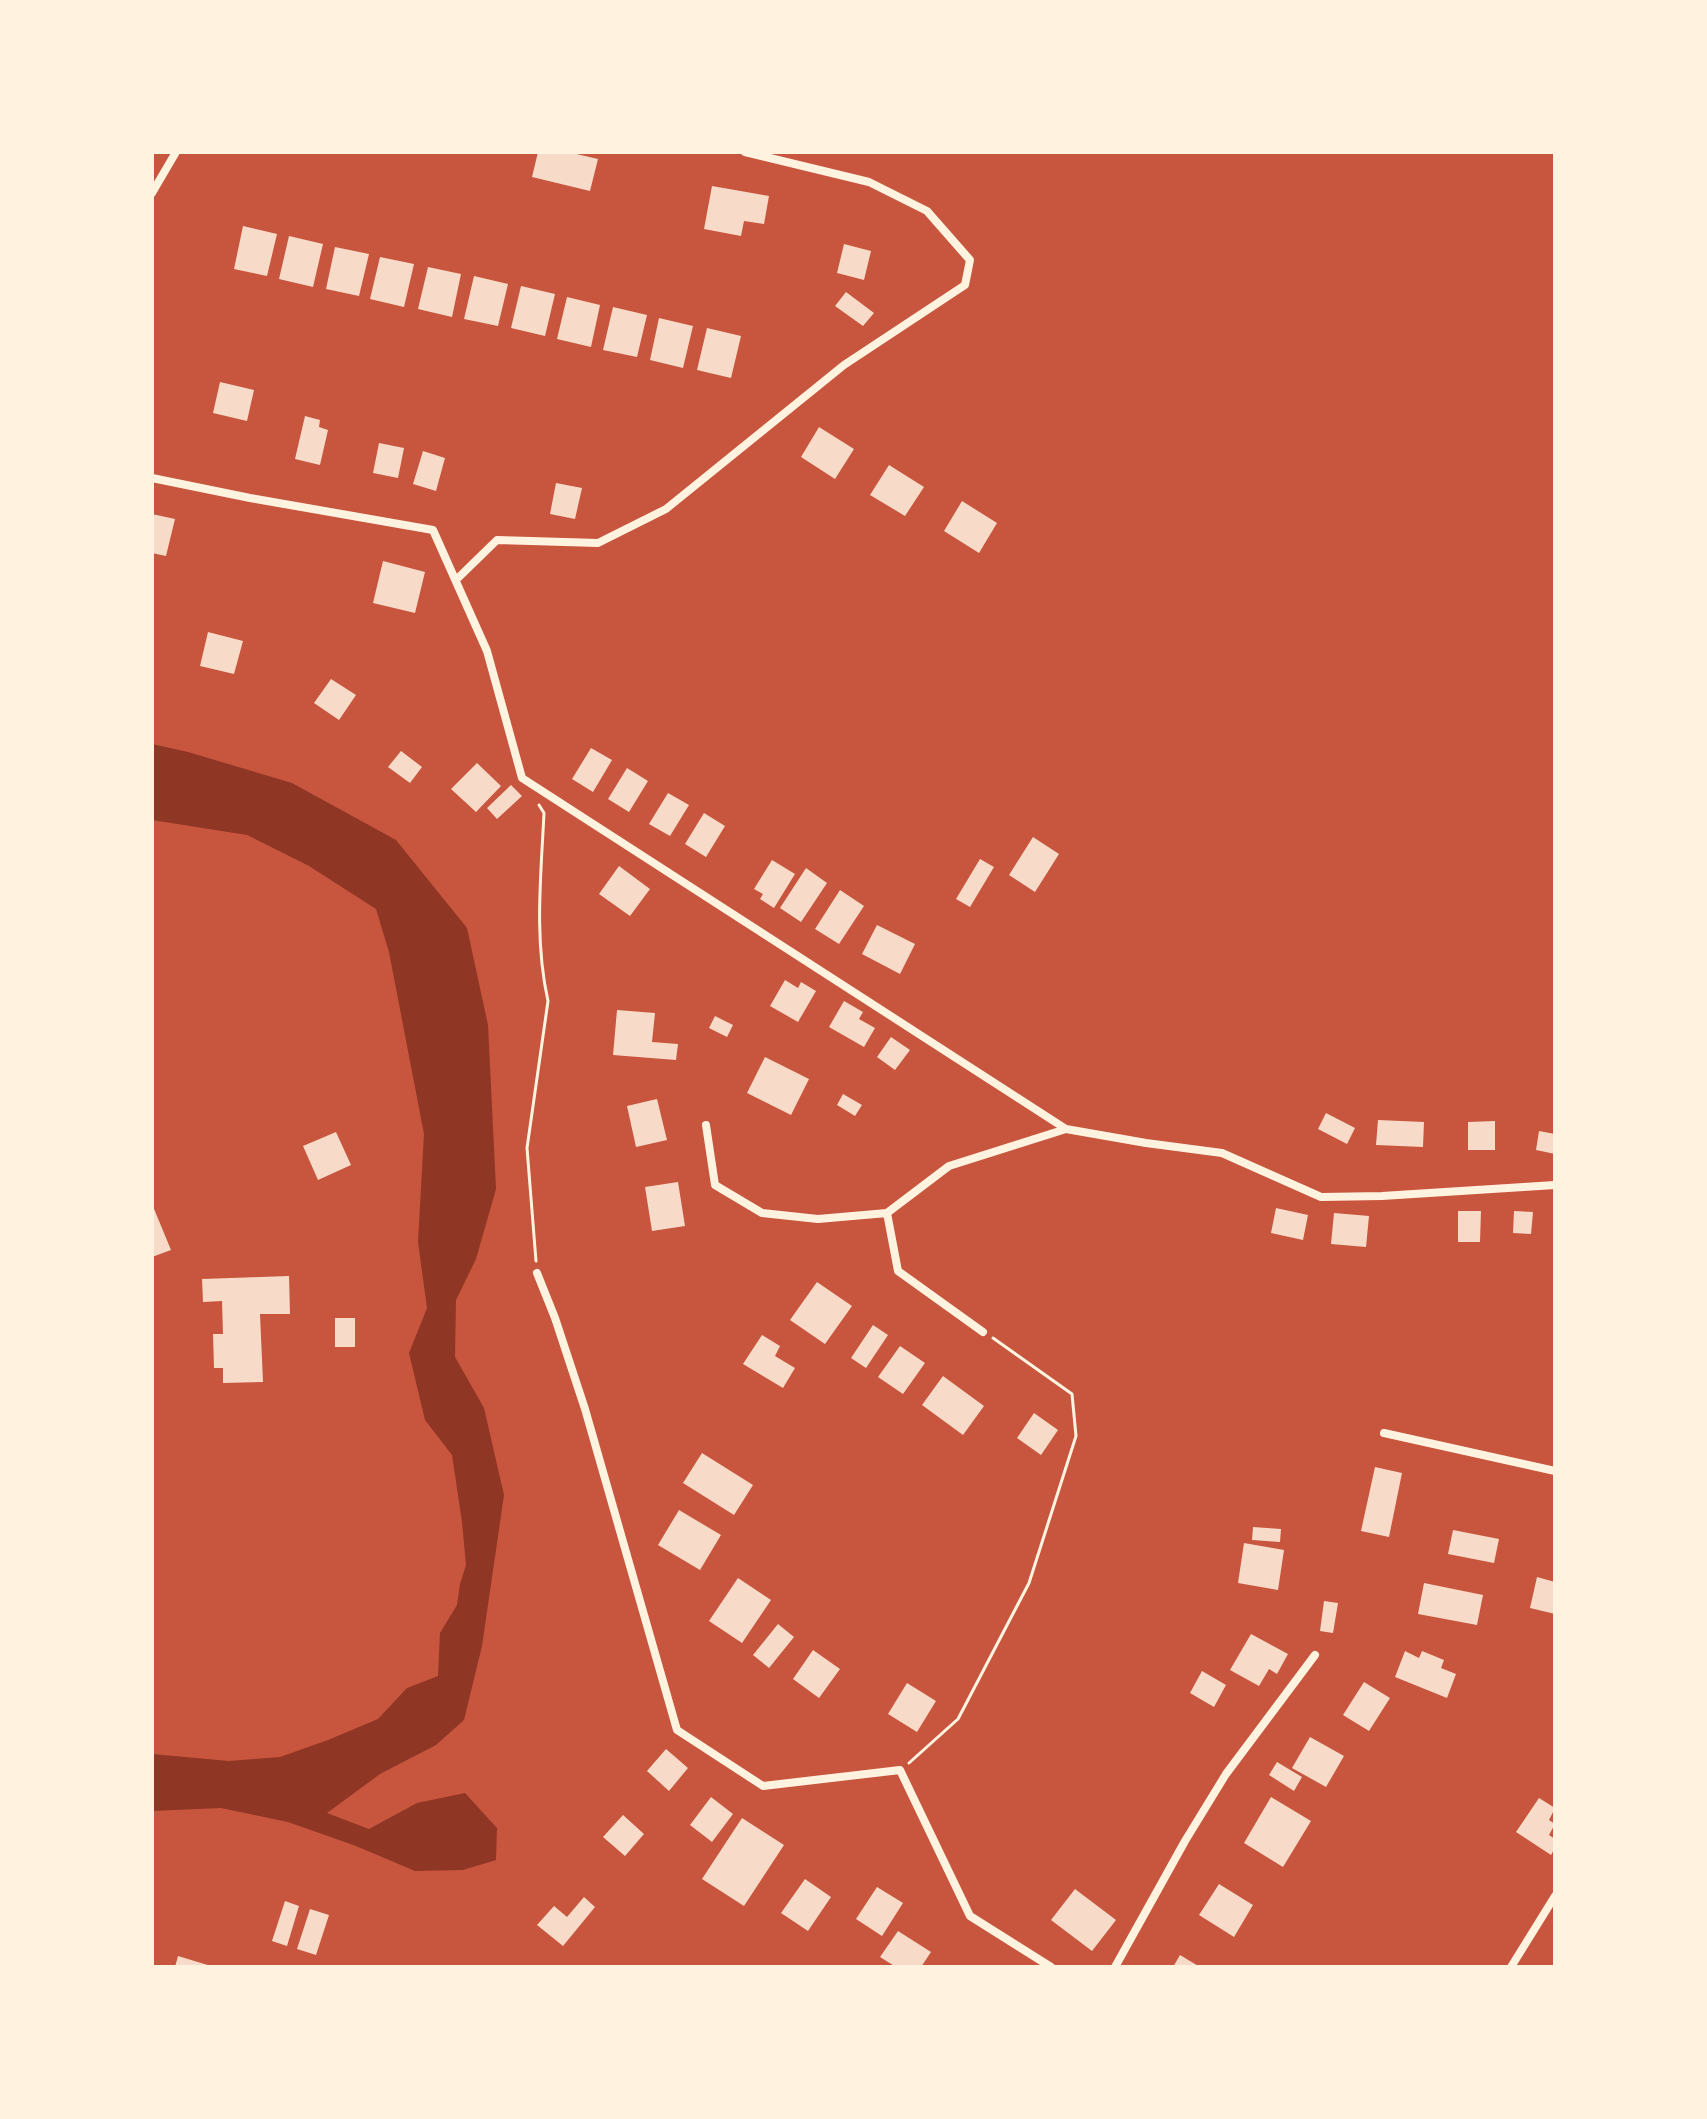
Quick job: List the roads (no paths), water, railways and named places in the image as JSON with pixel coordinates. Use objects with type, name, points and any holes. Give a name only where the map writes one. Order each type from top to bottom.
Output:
[{"type":"street","points":[[152,193],[176,152]]},
{"type":"street","points":[[456,580],[497,540],[598,543],[666,509],[844,365],[965,285],[970,260],[927,211],[869,182],[745,152]]},
{"type":"street","points":[[152,478],[433,530],[487,651],[522,778],[1066,1129],[1222,1153],[1321,1197],[1555,1185]]},
{"type":"street","points":[[706,1125],[715,1185],[762,1213],[818,1219],[887,1213],[949,1166],[1066,1129]]},
{"type":"street","points":[[887,1213],[898,1271],[983,1332]]},
{"type":"street","points":[[537,1273],[585,1409],[677,1730],[763,1786],[900,1770],[970,1916],[1051,1967]]},
{"type":"street","points":[[1384,1433],[1555,1471]]},
{"type":"street","points":[[1115,1967],[1226,1774],[1315,1655]]},
{"type":"street","points":[[1511,1967],[1555,1896]]}]
